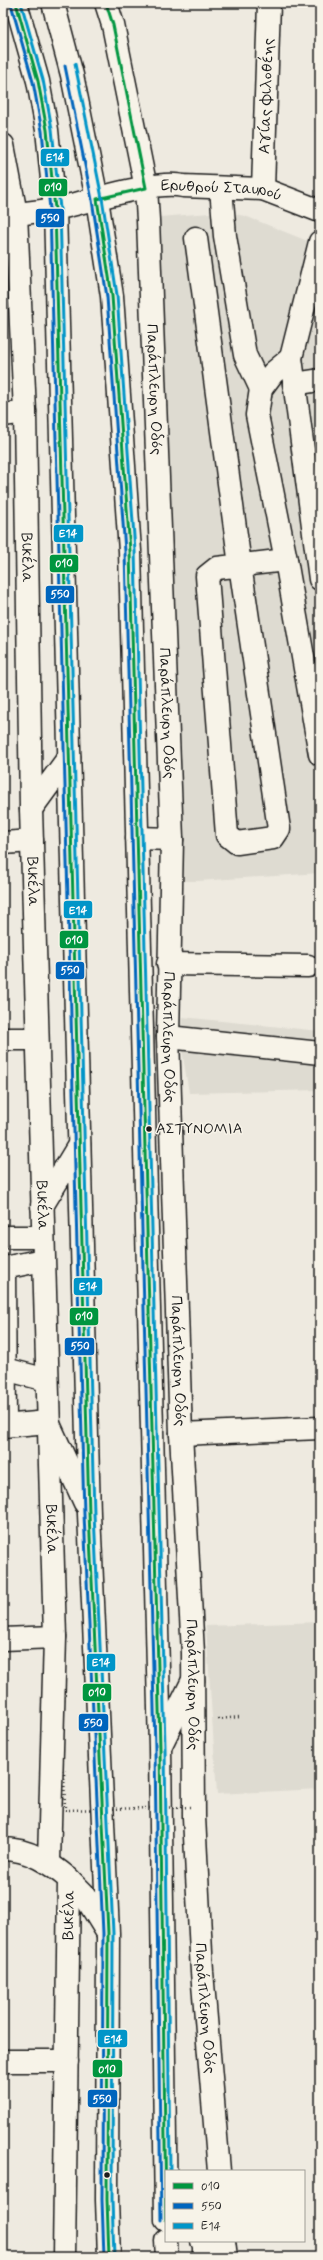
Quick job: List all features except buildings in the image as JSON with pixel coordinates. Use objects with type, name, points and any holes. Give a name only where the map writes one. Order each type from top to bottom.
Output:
[{"type":"street","points":[[16,3],[38,81],[43,109],[55,209],[89,1514],[108,1933],[107,2182],[109,2257]]},
{"type":"street","points":[[53,3],[72,75],[97,199],[112,296],[130,551],[160,1748],[166,2170]]},
{"type":"street","name":"Παράπλευρη Οδός","points":[[106,3],[113,25],[146,188],[172,839],[168,964],[168,1037],[182,1434],[193,1680],[194,1825],[202,1972],[219,2170]]},
{"type":"street","name":"Αγίας Φιλοθέης","points":[[263,189],[269,3]]},
{"type":"street","name":"Βικέλα","points":[[3,145],[25,412],[31,809],[46,1380],[56,1637],[49,1862],[69,1879],[64,2257]]},
{"type":"street","name":"Ερυθρού Σταυρού","points":[[10,216],[55,209],[146,188],[176,184],[183,186],[263,189],[320,211]]},
{"type":"street","points":[[221,188],[225,236],[245,355],[261,389]]},
{"type":"street","points":[[196,238],[240,566],[279,829],[272,838],[237,843],[227,835],[207,576],[217,568],[240,566],[286,560]]},
{"type":"street","points":[[320,242],[291,358],[320,579]]},
{"type":"street","points":[[291,358],[273,373],[261,389],[257,415],[286,560],[320,754]]},
{"type":"street","points":[[294,384],[320,380]]},
{"type":"street","points":[[3,415],[25,412]]},
{"type":"street","points":[[31,809],[69,757]]},
{"type":"street","points":[[137,838],[172,839]]},
{"type":"street","points":[[3,843],[32,842]]},
{"type":"street","points":[[168,964],[308,966]]},
{"type":"street","points":[[168,1037],[320,1053]]},
{"type":"street","points":[[3,1039],[37,1039]]},
{"type":"street","points":[[42,1206],[79,1145]]},
{"type":"street","points":[[3,1237],[42,1237]]},
{"type":"street","points":[[43,1260],[4,1268],[4,1426],[48,1422],[89,1514]]},
{"type":"street","points":[[5,1369],[46,1380]]},
{"type":"street","points":[[182,1434],[320,1428]]},
{"type":"street","points":[[3,1640],[56,1637]]},
{"type":"street","points":[[160,1748],[193,1680]]},
{"type":"street","points":[[3,1849],[30,1855],[49,1862]]},
{"type":"street","points":[[69,1879],[83,1893],[108,1933]]},
{"type":"street","points":[[3,2061],[67,2061]]},
{"type":"street","points":[[166,2242],[167,2257]]},
{"type":"street","points":[[202,2242],[204,2257]]},
{"type":"street","points":[[224,2242],[226,2257]]},
{"type":"path","points":[[210,1720],[240,1717]]},
{"type":"path","points":[[64,1770],[65,1810],[192,1807]]},
{"type":"shaded area","points":[[223,212],[245,216],[320,246],[320,873],[182,881],[159,217]]},
{"type":"shaded area","points":[[182,1017],[320,1031],[320,1090],[189,1093],[180,1038]]},
{"type":"shaded area","points":[[320,1622],[320,1789],[217,1794],[206,1626]]},
{"type":"transit line","name":"010","points":[[16,3],[38,81],[47,130],[55,209],[89,1514],[108,1933],[107,2200],[109,2257]]},
{"type":"transit line","name":"Ε14","points":[[21,3],[43,80],[52,129],[60,209],[94,1514],[113,1933],[112,2200],[114,2257]]},
{"type":"transit line","name":"010","points":[[106,3],[113,25],[146,188],[97,199],[112,296],[130,551],[160,1748],[165,2170]]},
{"type":"transit line","name":"550","points":[[11,4],[33,82],[42,131],[50,209],[84,1514],[103,1933],[102,2200],[104,2257]]},
{"type":"transit line","name":"Ε14","points":[[75,64],[102,198],[117,295],[135,551],[165,1748],[170,2170]]},
{"type":"transit line","name":"550","points":[[65,66],[92,200],[107,297],[125,551],[155,1748],[161,2220]]},
{"type":"place","name":"ΑΣΤΥΝΟΜΙΑ","points":[[149,1129]]}]
